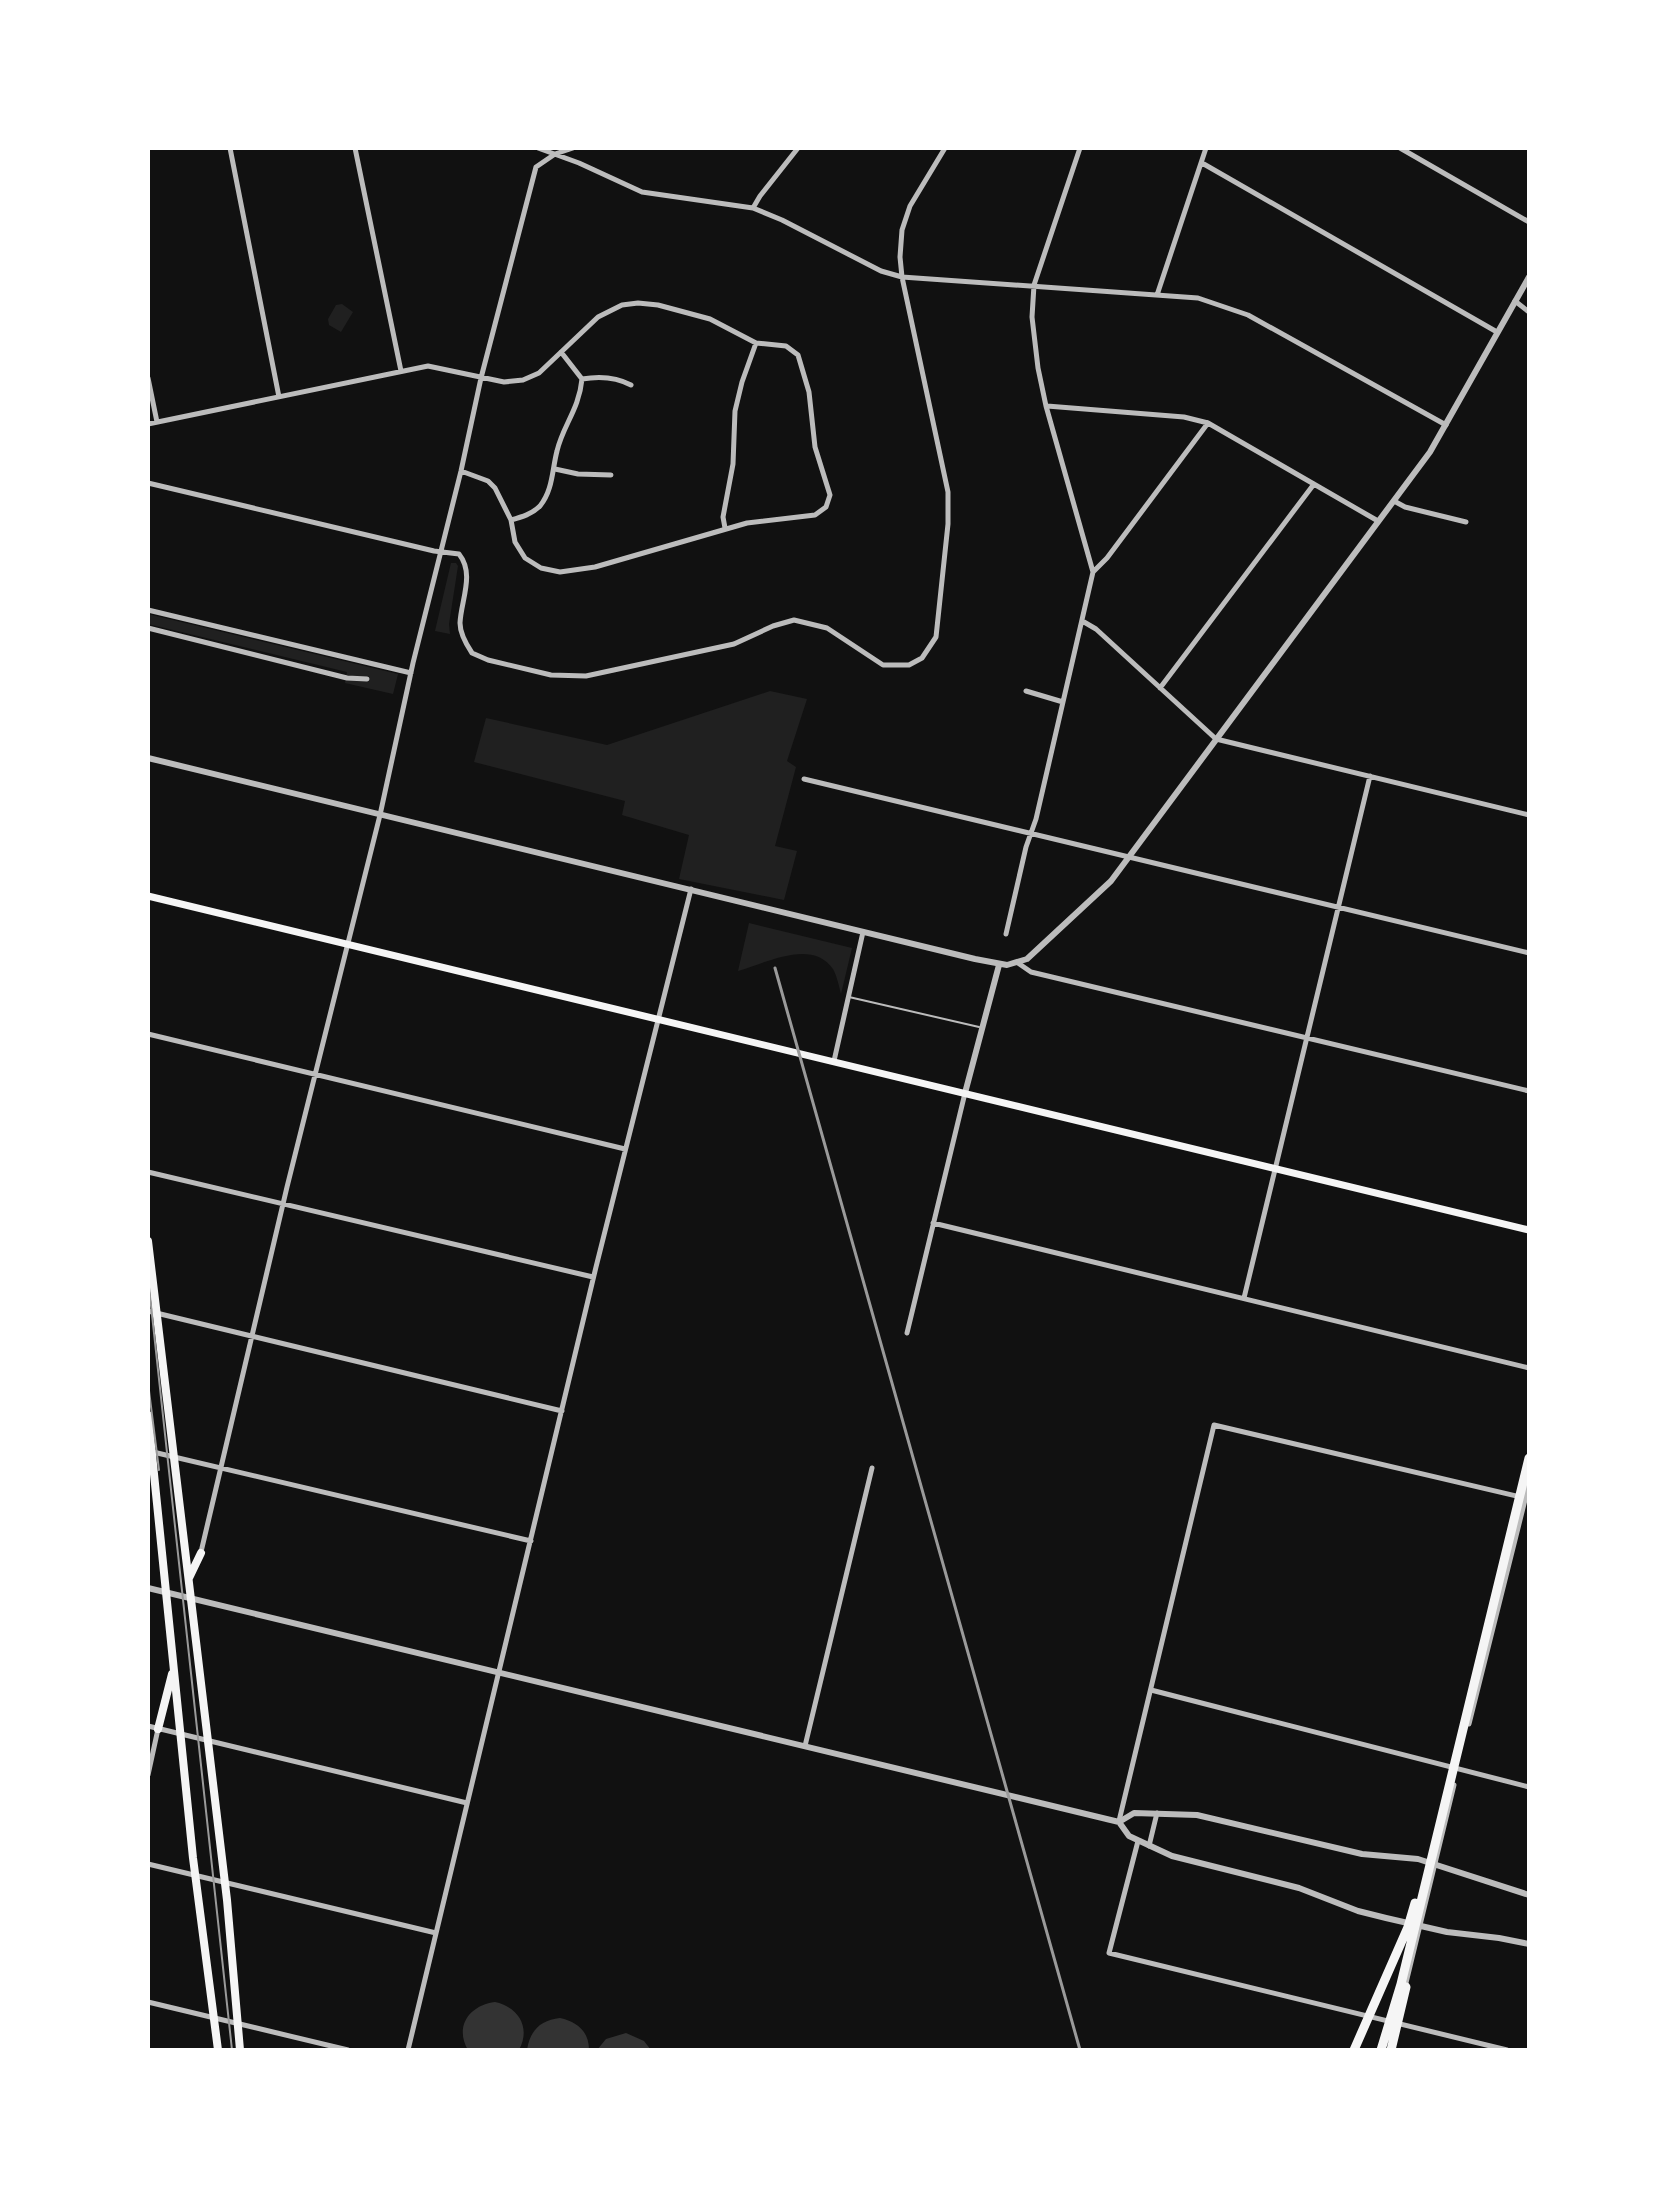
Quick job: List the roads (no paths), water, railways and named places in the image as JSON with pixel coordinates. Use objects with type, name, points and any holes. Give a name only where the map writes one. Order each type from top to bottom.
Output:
[{"type":"highway","points":[[1381,2050],[1401,1984],[1529,1458]]},
{"type":"highway","points":[[1390,2050],[1529,1483]]},
{"type":"highway","points":[[1354,2050],[1408,1927],[1440,1823]]},
{"type":"main road","points":[[148,896],[1529,1230]]},
{"type":"main road","points":[[148,1241],[152,1312],[192,1598],[240,2050]]},
{"type":"main road","points":[[148,1415],[195,1875],[218,2050]]},
{"type":"main road","points":[[189,1578],[201,1553]]},
{"type":"main road","points":[[158,1729],[174,1665]]},
{"type":"street","points":[[230,148],[279,397]]},
{"type":"street","points":[[355,148],[401,371]]},
{"type":"street","points":[[538,148],[642,192],[753,208],[881,271],[902,277],[1198,298],[1248,315],[1447,425]]},
{"type":"street","points":[[201,1553],[346,943],[380,815],[481,378],[536,167],[555,154],[573,148]]},
{"type":"street","points":[[753,208],[798,148]]},
{"type":"street","points":[[148,483],[459,554],[466,562],[467,574],[460,626],[472,653],[488,660],[551,675],[586,676],[719,647],[746,640],[784,621],[794,620],[827,628],[883,665],[897,667],[922,658],[936,637],[948,524],[948,492],[902,277],[902,230],[910,206],[945,148]]},
{"type":"street","points":[[1006,934],[1093,572],[1046,406],[1032,317],[1034,285],[1080,148]]},
{"type":"street","points":[[1157,295],[1206,148]]},
{"type":"street","points":[[1400,148],[1529,222]]},
{"type":"street","points":[[1202,163],[1497,332]]},
{"type":"street","points":[[148,758],[999,965],[1018,963],[1034,954],[1111,881],[1394,501],[1447,425],[1529,277]]},
{"type":"street","points":[[1515,301],[1529,312]]},
{"type":"street","points":[[148,424],[428,366],[504,382],[523,380],[539,373],[598,317],[622,305],[658,305],[710,319],[756,343],[786,346],[802,362],[815,447],[830,495],[826,507],[815,515],[768,519],[725,528],[586,569],[560,572],[541,568],[525,558],[515,542],[511,520],[495,488],[488,481],[461,471]]},
{"type":"street","points":[[725,528],[723,517],[733,464],[735,411],[756,343]]},
{"type":"street","points":[[511,520],[533,512],[540,505],[550,486],[557,451],[580,394],[582,379],[561,352]]},
{"type":"street","points":[[148,378],[157,422]]},
{"type":"street","points":[[582,379],[606,378],[631,385]]},
{"type":"street","points":[[1046,406],[1184,417],[1208,423],[1378,521]]},
{"type":"street","points":[[1093,572],[1107,558],[1208,423]]},
{"type":"street","points":[[555,469],[578,474],[611,475]]},
{"type":"street","points":[[1160,688],[1314,484]]},
{"type":"street","points":[[1394,501],[1405,507],[1466,522]]},
{"type":"street","points":[[148,610],[411,673]]},
{"type":"street","points":[[1083,622],[1096,629],[1216,739],[1529,815]]},
{"type":"street","points":[[148,628],[347,678],[367,679]]},
{"type":"street","points":[[1026,691],[1063,702]]},
{"type":"street","points":[[1244,1298],[1370,776]]},
{"type":"street","points":[[804,779],[1529,953]]},
{"type":"street","points":[[408,2050],[593,1277],[691,888]]},
{"type":"street","points":[[834,1061],[863,932]]},
{"type":"street","points":[[1018,963],[1031,972],[1529,1091]]},
{"type":"street","points":[[907,1333],[999,965]]},
{"type":"street","points":[[148,1034],[625,1149]]},
{"type":"street","points":[[148,1172],[593,1277]]},
{"type":"street","points":[[933,1223],[1529,1368]]},
{"type":"street","points":[[152,1312],[562,1411]]},
{"type":"street","points":[[1119,1822],[1214,1425],[1527,1499]]},
{"type":"street","points":[[150,1451],[531,1541]]},
{"type":"street","points":[[805,1746],[872,1468]]},
{"type":"street","points":[[1461,1754],[1529,1483]]},
{"type":"street","points":[[148,1588],[1119,1822],[1129,1836],[1172,1856],[1299,1888],[1358,1911],[1421,1926],[1529,1944]]},
{"type":"street","points":[[1151,1690],[1529,1787]]},
{"type":"street","points":[[148,1726],[467,1803]]},
{"type":"street","points":[[148,1775],[158,1729]]},
{"type":"street","points":[[1390,2050],[1454,1785]]},
{"type":"street","points":[[1119,1822],[1134,1813],[1197,1815],[1362,1854],[1403,1857],[1529,1895]]},
{"type":"street","points":[[1149,1846],[1157,1813]]},
{"type":"street","points":[[1138,1841],[1109,1953],[1507,2050]]},
{"type":"street","points":[[148,1864],[436,1933]]},
{"type":"street","points":[[148,2002],[348,2050]]},
{"type":"lane","points":[[847,996],[983,1028]]},
{"type":"tram line","points":[[148,1278],[232,2050]]},
{"type":"tram line","points":[[148,1383],[159,1470]]},
{"type":"railway","points":[[775,968],[1080,2050]]}]
